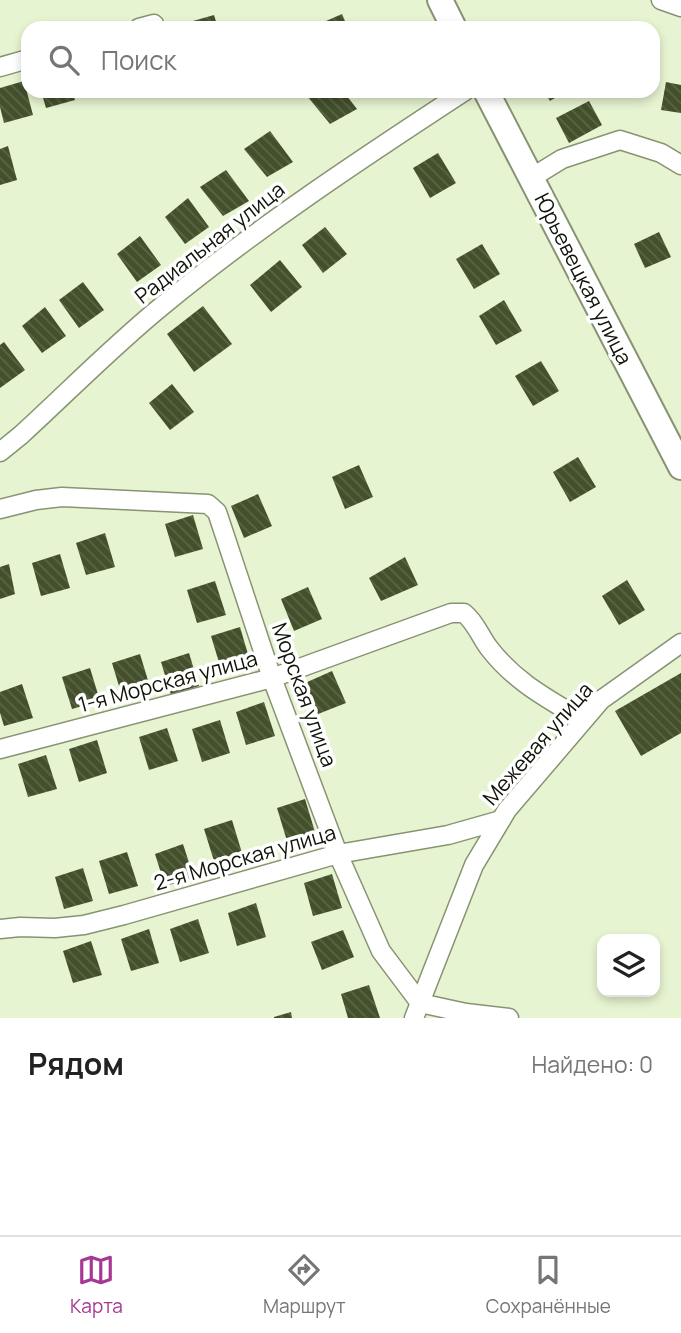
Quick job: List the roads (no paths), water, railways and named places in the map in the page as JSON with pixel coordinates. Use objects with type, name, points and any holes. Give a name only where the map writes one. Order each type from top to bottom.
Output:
[{"type":"main road","points":[[440,0],[450,21]]},
{"type":"main road","name":"Юрьевецкая улица","points":[[490,98],[681,467]]},
{"type":"street","points":[[661,0],[681,7]]},
{"type":"street","points":[[0,67],[21,61]]},
{"type":"street","name":"Радиальная улица","points":[[0,452],[160,307],[346,169],[454,98]]},
{"type":"street","points":[[531,178],[562,159],[620,139],[661,153],[681,165]]},
{"type":"street","name":"Морская улица","points":[[0,509],[62,497],[208,504],[217,512],[272,678],[338,854],[381,951],[417,1010]]},
{"type":"street","name":"1-я Морская улица","points":[[0,749],[272,678],[451,613],[464,613],[473,621],[489,648],[524,685],[583,720]]},
{"type":"street","name":"Межевая улица","points":[[417,1010],[474,865],[507,810],[601,700],[681,643]]},
{"type":"street","name":"2-я Морская улица","points":[[0,929],[84,925],[338,854],[448,835],[501,820]]},
{"type":"street","points":[[417,1010],[509,1018]]}]
